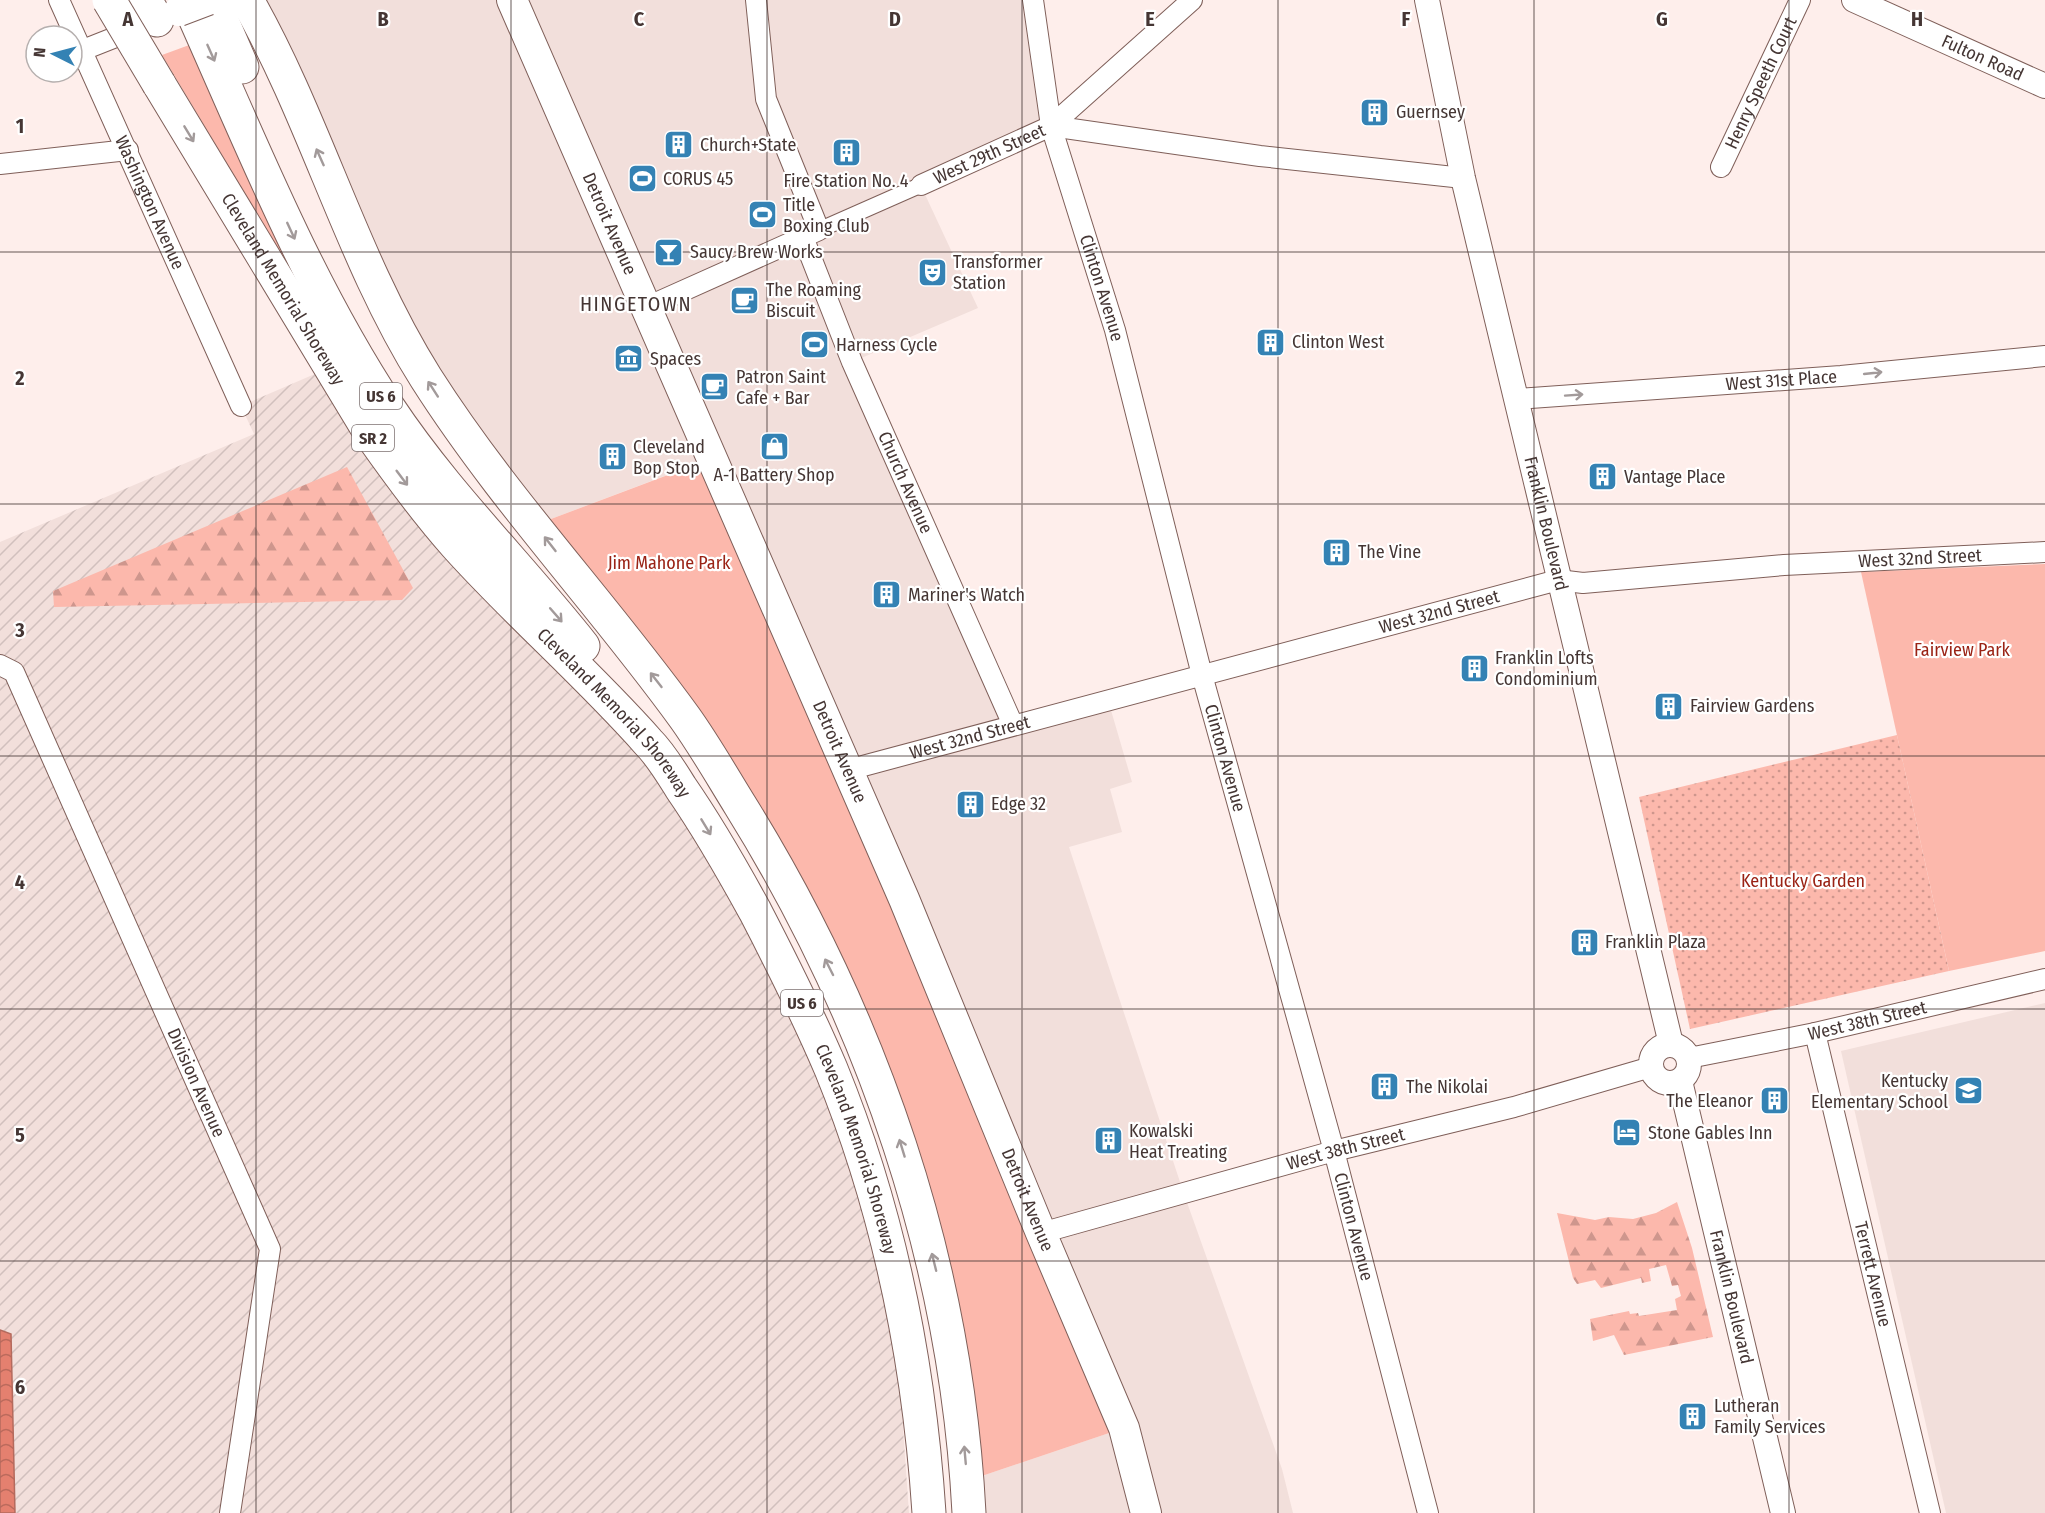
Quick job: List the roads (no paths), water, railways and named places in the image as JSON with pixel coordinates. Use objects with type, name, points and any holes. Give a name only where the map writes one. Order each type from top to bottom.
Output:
[{"type":"highway","name":"Cleveland Memorial Shoreway","points":[[109,0],[372,436],[392,465],[470,560],[650,744],[693,806],[728,863],[805,1010],[854,1130],[874,1192],[899,1287],[921,1417],[929,1513]]},
{"type":"highway","name":"US 6","points":[[213,0],[342,292],[364,337],[395,389],[451,468],[535,567],[625,640],[662,688],[702,743],[772,858],[838,985],[899,1138],[919,1204],[944,1311],[960,1406],[969,1513]]},
{"type":"highway","points":[[247,0],[267,36],[375,281],[423,373],[479,454],[625,640]]},
{"type":"highway","name":"US 6","points":[[167,8],[370,380],[448,489],[582,645],[650,744]]},
{"type":"highway","points":[[899,1287],[903,1428],[909,1513]]},
{"type":"main road","points":[[167,8],[208,0]]},
{"type":"main road","name":"Detroit Avenue","points":[[512,0],[913,921],[1128,1439],[1146,1513]]},
{"type":"street","name":"Washington Avenue","points":[[59,0],[71,24]]},
{"type":"street","name":"Church Avenue","points":[[756,0],[766,99],[852,362],[1013,724]]},
{"type":"street","name":"Clinton Avenue","points":[[1033,0],[1051,126],[1115,330],[1202,675],[1334,1150],[1428,1513]]},
{"type":"street","points":[[1051,126],[1192,0]]},
{"type":"street","name":"Franklin Boulevard","points":[[1427,0],[1463,178],[1558,580],[1680,1061],[1783,1513]]},
{"type":"street","name":"Henry Speeth Court","points":[[1721,167],[1800,0]]},
{"type":"street","name":"Fulton Road","points":[[1854,0],[2039,78]]},
{"type":"street","points":[[84,50],[167,8]]},
{"type":"street","name":"Washington Avenue","points":[[84,52],[241,406]]},
{"type":"street","name":"West 29th Street","points":[[647,307],[1051,126],[1260,156],[1463,178]]},
{"type":"street","points":[[0,164],[128,150]]},
{"type":"street","name":"West 31st Place","points":[[1516,399],[1841,376],[2045,356]]},
{"type":"street","name":"West 32nd Street","points":[[848,770],[1558,580],[1583,583],[1784,565],[2045,552]]},
{"type":"street","name":"Division Avenue","points":[[7,669],[270,1249],[230,1513]]},
{"type":"street","name":"West 38th Street","points":[[1680,1061],[1815,1034],[2045,979]]},
{"type":"street","name":"Terrett Avenue","points":[[1815,1034],[1930,1513]]},
{"type":"street","points":[[1652,1067],[1654,1053],[1659,1048],[1680,1061]]},
{"type":"street","name":"West 38th Street","points":[[1041,1233],[1334,1150],[1514,1107],[1652,1067]]},
{"type":"water","points":[[0,1330],[11,1334],[15,1513],[0,1513]]},
{"type":"place","name":"Guernsey","points":[[1375,112]]},
{"type":"place","name":"Church+State","points":[[679,145]]},
{"type":"place","name":"Fire Station No. 4","points":[[846,152]]},
{"type":"place","name":"CORUS 45","points":[[642,179]]},
{"type":"place","name":"Title Boxing Club","points":[[762,215]]},
{"type":"place","name":"Saucy Brew Works","points":[[669,252]]},
{"type":"place","name":"Transformer Station","points":[[932,272]]},
{"type":"place","name":"The Roaming Biscuit","points":[[745,300]]},
{"type":"place","name":"Clinton West","points":[[1271,342]]},
{"type":"place","name":"Harness Cycle","points":[[815,345]]},
{"type":"place","name":"Spaces","points":[[629,359]]},
{"type":"place","name":"Patron Saint Cafe + Bar","points":[[715,387]]},
{"type":"place","name":"A-1 Battery Shop","points":[[774,446]]},
{"type":"place","name":"Cleveland Bop Stop","points":[[612,457]]},
{"type":"place","name":"Vantage Place","points":[[1603,477]]},
{"type":"place","name":"The Vine","points":[[1337,552]]},
{"type":"place","name":"Mariner's Watch","points":[[887,595]]},
{"type":"place","name":"Franklin Lofts Condominium","points":[[1474,668]]},
{"type":"place","name":"Fairview Gardens","points":[[1669,706]]},
{"type":"place","name":"Edge 32","points":[[970,804]]},
{"type":"place","name":"Franklin Plaza","points":[[1584,942]]},
{"type":"place","name":"The Nikolai","points":[[1385,1087]]},
{"type":"place","name":"Kentucky Elementary School","points":[[1969,1091]]},
{"type":"place","name":"The Eleanor","points":[[1774,1101]]},
{"type":"place","name":"Stone Gables Inn","points":[[1627,1133]]},
{"type":"place","name":"Kowalski Heat Treating","points":[[1108,1141]]},
{"type":"place","name":"Lutheran Family Services","points":[[1693,1416]]},
{"type":"district","name":"HINGETOWN","points":[[636,304]]},
{"type":"park label","name":"Jim Mahone Park","points":[[669,563]]},
{"type":"park label","name":"Fairview Park","points":[[1962,650]]},
{"type":"park label","name":"Kentucky Garden","points":[[1803,881]]}]
